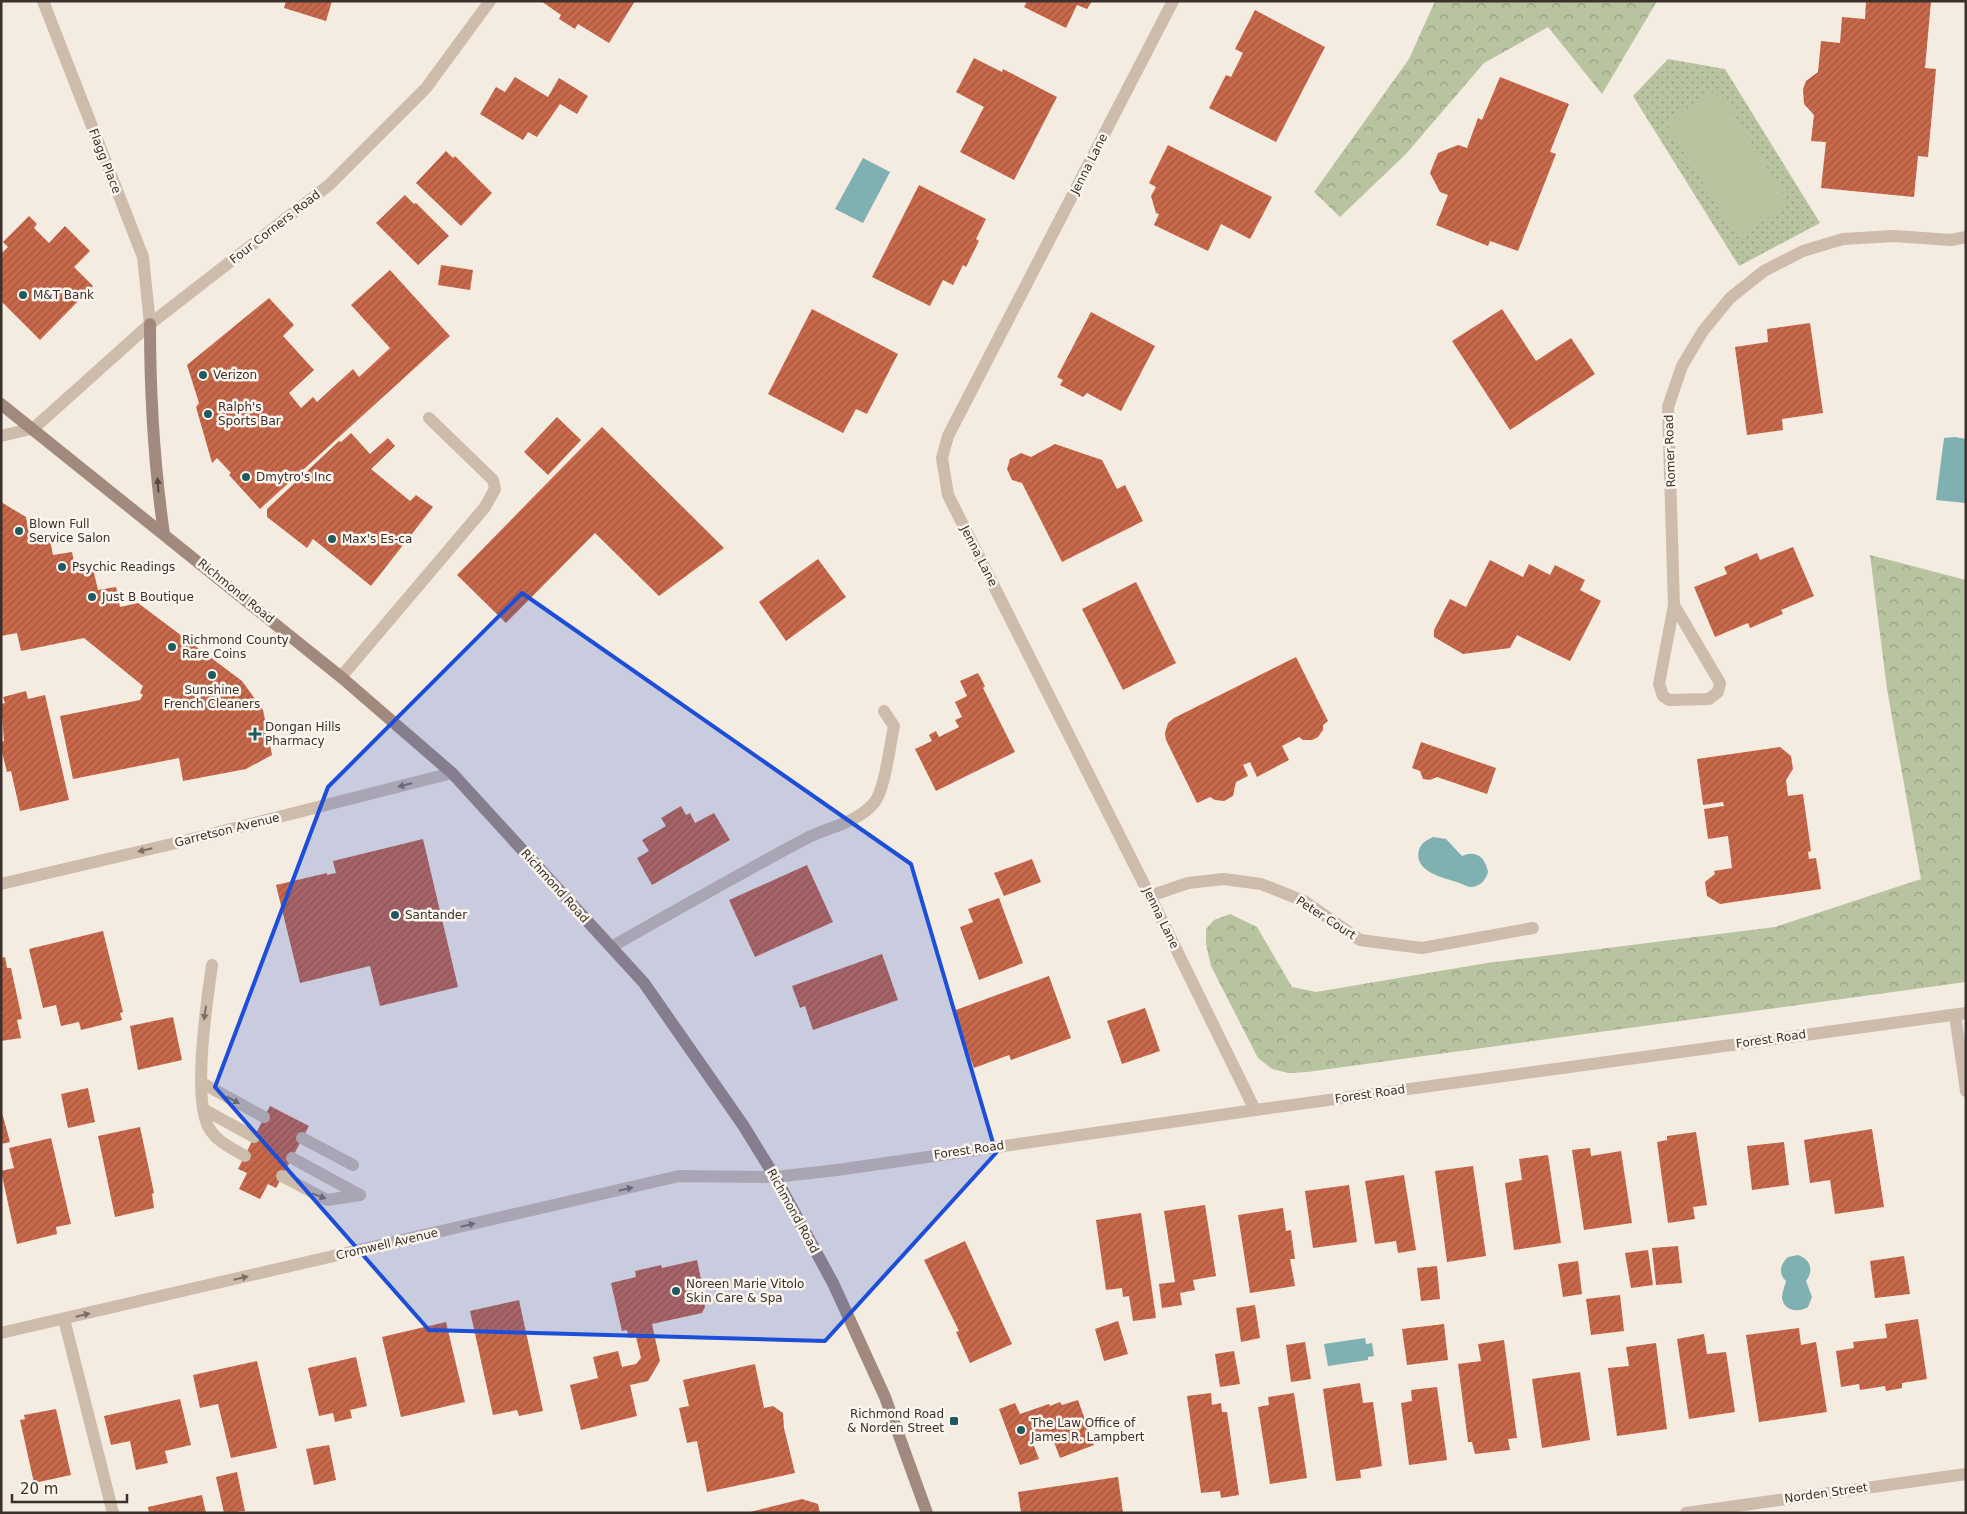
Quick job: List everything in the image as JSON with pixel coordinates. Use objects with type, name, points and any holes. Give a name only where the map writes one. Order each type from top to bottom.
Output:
[{"type":"main road","points":[[150,324],[150,384],[158,494],[164,534]]},
{"type":"main road","name":"Richmond Road","points":[[1,404],[34,428],[342,676],[452,773],[644,983],[743,1125],[775,1177],[833,1283],[885,1397],[927,1513]]},
{"type":"street","name":"Flagg Place","points":[[43,1],[143,257],[150,324]]},
{"type":"street","name":"Four Corners Road","points":[[34,428],[150,324],[329,185],[426,88],[490,1]]},
{"type":"street","name":"Jenna Lane","points":[[1173,1],[948,436],[942,458],[948,495],[1150,896],[1255,1110]]},
{"type":"street","name":"Romer Road","points":[[1674,605],[1720,682],[1718,692],[1709,699],[1674,701],[1664,696],[1659,684],[1674,605],[1668,407],[1682,366],[1703,331],[1730,298],[1764,271],[1803,252],[1843,239],[1894,236],[1951,240],[1966,237]]},
{"type":"street","points":[[342,676],[485,507],[495,490],[493,480],[429,418]]},
{"type":"street","points":[[1,436],[34,428]]},
{"type":"street","points":[[611,947],[710,890],[815,834],[857,818],[875,802],[884,777],[894,726],[884,711]]},
{"type":"street","name":"Garretson Avenue","points":[[1,884],[185,841],[452,773]]},
{"type":"street","name":"Peter Court","points":[[1150,896],[1188,883],[1224,880],[1261,884],[1304,901],[1360,940],[1422,948],[1533,928]]},
{"type":"street","points":[[212,965],[203,1024],[203,1110],[214,1136],[222,1143],[245,1156]]},
{"type":"street","points":[[1961,1014],[1966,1091]]},
{"type":"street","name":"Forest Road","points":[[775,1177],[1961,1014]]},
{"type":"street","points":[[202,1083],[264,1117]]},
{"type":"street","points":[[203,1110],[254,1137]]},
{"type":"street","points":[[302,1138],[353,1165]]},
{"type":"street","points":[[282,1176],[327,1200],[360,1195],[292,1158]]},
{"type":"street","name":"Cromwell Avenue","points":[[1,1333],[679,1176],[775,1177]]},
{"type":"street","points":[[64,1319],[113,1513]]},
{"type":"street","name":"Norden Street","points":[[1686,1513],[1966,1474]]},
{"type":"highlighted area","points":[[522,593],[911,864],[996,1153],[825,1341],[429,1330],[215,1087],[328,787]]},
{"type":"green space","points":[[1435,1],[1657,1],[1602,94],[1548,27],[1484,63],[1405,155],[1340,217],[1314,192],[1409,59]]},
{"type":"green space","points":[[1668,59],[1725,69],[1820,223],[1739,266],[1633,96]]},
{"type":"green space","points":[[1718,89],[1790,204],[1737,237],[1665,123]]},
{"type":"green space","points":[[1870,555],[1966,580],[1966,982],[1307,1072],[1288,1073],[1272,1069],[1258,1058],[1211,966],[1206,944],[1206,929],[1214,920],[1230,914],[1257,927],[1292,987],[1316,992],[1487,963],[1775,927],[1921,879],[1887,689]]},
{"type":"water","points":[[863,158],[890,172],[863,223],[835,209]]},
{"type":"water","points":[[1944,438],[1966,439],[1966,503],[1936,500]]},
{"type":"water","points":[[1433,837],[1446,839],[1462,856],[1476,854],[1479,856],[1487,867],[1488,872],[1485,879],[1476,886],[1468,887],[1437,876],[1425,868],[1420,863],[1418,857],[1419,850],[1426,841]]},
{"type":"water","points":[[1798,1255],[1806,1260],[1810,1266],[1810,1273],[1806,1281],[1812,1297],[1808,1307],[1792,1310],[1783,1302],[1782,1296],[1786,1281],[1781,1269],[1788,1257]]},
{"type":"water","points":[[1365,1338],[1366,1344],[1372,1343],[1374,1356],[1368,1357],[1368,1360],[1328,1366],[1324,1344]]},
{"type":"building","points":[[286,1],[332,1],[326,21],[284,8]]},
{"type":"building","points":[[541,1],[635,1],[609,43],[578,24],[575,29],[559,19],[561,15]]},
{"type":"building","points":[[1027,1],[1092,1],[1087,9],[1077,5],[1066,28],[1024,7]]},
{"type":"building","points":[[1866,1],[1931,1],[1925,68],[1936,69],[1928,157],[1918,156],[1914,197],[1821,188],[1826,142],[1811,141],[1814,115],[1804,104],[1803,89],[1806,81],[1818,72],[1821,41],[1840,43],[1842,17],[1865,19]]},
{"type":"building","points":[[1255,10],[1325,47],[1276,142],[1209,108],[1226,75],[1231,77],[1243,53],[1235,49]]},
{"type":"building","points":[[974,58],[1002,72],[1003,69],[1057,97],[1014,180],[960,152],[984,107],[956,92]]},
{"type":"building","points":[[515,77],[548,97],[559,78],[588,96],[577,114],[560,104],[537,137],[528,132],[523,140],[480,114],[496,87],[505,92]]},
{"type":"building","points":[[1500,77],[1569,104],[1550,152],[1556,154],[1518,251],[1490,241],[1488,246],[1436,225],[1448,195],[1440,192],[1430,173],[1438,153],[1458,145],[1467,148],[1478,118],[1482,120]]},
{"type":"building","points":[[1168,145],[1272,197],[1250,239],[1221,224],[1208,251],[1154,225],[1159,214],[1156,213],[1151,196],[1156,187],[1149,183]]},
{"type":"building","points":[[446,151],[453,158],[455,156],[492,193],[461,226],[416,183]]},
{"type":"building","points":[[919,185],[986,219],[976,239],[979,241],[966,267],[963,265],[953,285],[943,280],[930,306],[872,277]]},
{"type":"building","points":[[405,195],[414,204],[416,203],[449,236],[418,265],[376,223]]},
{"type":"building","points":[[29,216],[37,224],[34,228],[49,243],[65,226],[90,251],[74,267],[93,286],[40,340],[1,301],[1,254],[8,247],[3,242]]},
{"type":"building","points":[[441,265],[473,270],[470,290],[438,285]]},
{"type":"building","points":[[390,270],[450,336],[260,509],[229,475],[231,473],[217,458],[212,463],[196,407],[199,403],[187,365],[269,298],[294,325],[283,336],[314,370],[289,393],[301,408],[313,397],[317,402],[353,369],[359,377],[390,348],[351,305]]},
{"type":"building","points":[[812,309],[898,354],[867,414],[856,409],[843,433],[768,394]]},
{"type":"building","points":[[1502,309],[1536,361],[1571,338],[1595,374],[1510,430],[1452,341]]},
{"type":"building","points":[[1091,312],[1155,346],[1121,411],[1087,393],[1083,397],[1060,385],[1063,380],[1057,377]]},
{"type":"building","points":[[1810,323],[1823,413],[1782,419],[1783,430],[1747,435],[1735,347],[1768,342],[1767,329]]},
{"type":"building","points":[[557,417],[581,440],[548,475],[524,452]]},
{"type":"building","points":[[602,427],[724,548],[659,596],[595,533],[506,623],[457,575]]},
{"type":"building","points":[[351,433],[370,454],[388,438],[395,446],[371,469],[410,501],[416,495],[433,507],[371,586],[313,539],[307,548],[267,517],[267,509],[339,441],[341,442]]},
{"type":"building","points":[[1055,444],[1102,460],[1117,489],[1125,485],[1143,521],[1062,562],[1022,483],[1012,480],[1007,469],[1010,459],[1021,453],[1031,457]]},
{"type":"building","points":[[1,502],[26,517],[30,539],[49,535],[53,555],[72,552],[76,572],[93,569],[98,590],[116,587],[120,607],[138,603],[242,681],[263,710],[272,755],[246,769],[183,781],[179,758],[73,779],[60,716],[140,700],[143,695],[140,693],[143,686],[84,638],[21,651],[17,633],[1,636]]},
{"type":"building","points":[[1793,547],[1814,596],[1781,610],[1783,614],[1750,628],[1748,623],[1715,637],[1694,587],[1727,574],[1724,567],[1757,553],[1760,560]]},
{"type":"building","points":[[818,559],[846,597],[786,641],[759,602]]},
{"type":"building","points":[[1490,560],[1523,577],[1529,564],[1550,575],[1555,565],[1585,580],[1580,590],[1601,601],[1570,661],[1517,635],[1510,648],[1463,654],[1434,637],[1434,630],[1450,599],[1466,607]]},
{"type":"building","points":[[1136,582],[1176,663],[1123,690],[1082,609]]},
{"type":"building","points":[[1296,657],[1328,721],[1323,725],[1323,730],[1318,737],[1312,740],[1303,740],[1299,737],[1282,746],[1289,760],[1257,777],[1250,762],[1243,765],[1248,776],[1236,782],[1233,796],[1224,801],[1215,800],[1210,797],[1197,803],[1166,740],[1165,733],[1168,723],[1174,718]]},
{"type":"building","points":[[978,673],[985,686],[983,688],[1015,752],[936,791],[915,749],[932,741],[929,735],[936,731],[939,737],[959,727],[955,720],[962,717],[955,702],[967,696],[960,681]]},
{"type":"building","points":[[26,691],[28,699],[45,695],[69,800],[20,811],[11,771],[7,772],[1,748],[1,742],[4,741],[1,704],[5,703],[3,697]]},
{"type":"building","points":[[1421,742],[1496,768],[1487,794],[1437,777],[1430,780],[1423,779],[1420,771],[1412,768]]},
{"type":"building","points":[[1780,747],[1791,756],[1793,769],[1786,780],[1788,796],[1803,794],[1811,851],[1808,852],[1809,859],[1816,858],[1821,889],[1720,904],[1707,896],[1705,882],[1715,874],[1714,871],[1732,868],[1728,836],[1708,839],[1704,809],[1724,806],[1723,802],[1703,805],[1697,759]]},
{"type":"building","points":[[681,806],[686,815],[690,813],[695,823],[714,813],[730,840],[652,885],[637,858],[649,851],[642,840],[666,826],[661,818]]},
{"type":"building","points":[[423,839],[458,987],[380,1006],[370,966],[300,983],[276,885],[327,873],[327,875],[336,873],[333,861]]},
{"type":"building","points":[[1032,859],[1041,882],[1004,896],[994,873]]},
{"type":"building","points":[[807,865],[833,922],[755,957],[729,900]]},
{"type":"building","points":[[999,898],[1023,963],[979,980],[960,927],[973,922],[968,909]]},
{"type":"building","points":[[103,931],[123,1012],[120,1013],[122,1020],[81,1030],[79,1022],[61,1026],[56,1005],[43,1008],[29,949]]},
{"type":"building","points":[[882,954],[898,1000],[813,1030],[805,1006],[800,1008],[792,986]]},
{"type":"building","points":[[5,957],[7,968],[11,968],[22,1019],[17,1020],[21,1038],[1,1041],[1,958]]},
{"type":"building","points":[[1049,976],[1071,1038],[1011,1060],[1009,1055],[974,1068],[953,1011]]},
{"type":"building","points":[[1145,1008],[1160,1051],[1122,1064],[1107,1021]]},
{"type":"building","points":[[173,1017],[182,1060],[138,1070],[130,1026]]},
{"type":"building","points":[[88,1088],[95,1122],[68,1128],[61,1094]]},
{"type":"building","points":[[270,1106],[309,1126],[276,1188],[268,1184],[260,1199],[239,1189],[247,1173],[238,1169]]},
{"type":"building","points":[[1,1109],[10,1142],[1,1144]]},
{"type":"building","points":[[140,1127],[154,1193],[152,1194],[154,1208],[115,1217],[98,1136]]},
{"type":"building","points":[[1872,1129],[1884,1207],[1835,1214],[1830,1180],[1810,1183],[1804,1140]]},
{"type":"building","points":[[1696,1132],[1707,1205],[1693,1207],[1695,1219],[1668,1223],[1657,1142],[1667,1140],[1667,1136]]},
{"type":"building","points":[[51,1138],[71,1224],[56,1227],[57,1234],[17,1244],[1,1171],[14,1168],[9,1148]]},
{"type":"building","points":[[1784,1142],[1789,1185],[1752,1190],[1747,1146]]},
{"type":"building","points":[[1590,1148],[1591,1156],[1621,1151],[1632,1223],[1584,1230],[1572,1150]]},
{"type":"building","points":[[1548,1155],[1561,1243],[1514,1250],[1505,1183],[1522,1180],[1519,1159]]},
{"type":"building","points":[[1473,1166],[1486,1256],[1447,1262],[1435,1171]]},
{"type":"building","points":[[1404,1175],[1416,1250],[1398,1253],[1396,1241],[1375,1244],[1365,1181]]},
{"type":"building","points":[[1349,1185],[1357,1242],[1313,1248],[1305,1191]]},
{"type":"building","points":[[1205,1205],[1216,1276],[1193,1280],[1195,1290],[1180,1293],[1182,1305],[1162,1308],[1159,1284],[1175,1282],[1164,1211]]},
{"type":"building","points":[[1283,1208],[1286,1231],[1291,1230],[1295,1259],[1290,1259],[1295,1286],[1250,1293],[1238,1215]]},
{"type":"building","points":[[1141,1213],[1156,1318],[1133,1321],[1129,1296],[1123,1297],[1122,1288],[1106,1290],[1096,1220]]},
{"type":"building","points":[[965,1241],[1012,1344],[970,1363],[956,1332],[959,1331],[924,1260]]},
{"type":"building","points":[[1678,1246],[1682,1283],[1656,1285],[1652,1248]]},
{"type":"building","points":[[1648,1250],[1653,1285],[1631,1288],[1625,1253]]},
{"type":"building","points":[[1904,1256],[1910,1294],[1875,1298],[1870,1261]]},
{"type":"building","points":[[697,1260],[703,1289],[694,1291],[695,1297],[698,1296],[704,1301],[705,1307],[702,1313],[652,1324],[660,1361],[648,1381],[630,1385],[637,1416],[581,1430],[570,1385],[598,1378],[593,1357],[618,1351],[622,1367],[636,1364],[641,1358],[636,1337],[629,1338],[627,1330],[622,1331],[611,1283],[636,1277],[635,1271],[661,1265],[662,1268]]},
{"type":"building","points":[[1578,1261],[1582,1294],[1563,1297],[1558,1264]]},
{"type":"building","points":[[1437,1266],[1440,1299],[1421,1301],[1417,1268]]},
{"type":"building","points":[[1620,1295],[1624,1331],[1591,1335],[1586,1299]]},
{"type":"building","points":[[519,1300],[543,1411],[519,1416],[517,1410],[493,1415],[470,1311]]},
{"type":"building","points":[[1255,1305],[1260,1338],[1241,1342],[1236,1308]]},
{"type":"building","points":[[1918,1319],[1927,1379],[1902,1383],[1902,1388],[1886,1391],[1885,1386],[1860,1390],[1859,1384],[1841,1387],[1836,1351],[1854,1348],[1853,1342],[1887,1338],[1885,1324]]},
{"type":"building","points":[[1118,1321],[1128,1354],[1104,1361],[1095,1329]]},
{"type":"building","points":[[446,1322],[465,1402],[401,1417],[382,1337]]},
{"type":"building","points":[[1444,1324],[1448,1360],[1407,1365],[1402,1329]]},
{"type":"building","points":[[1799,1328],[1801,1345],[1816,1342],[1827,1412],[1759,1422],[1746,1335]]},
{"type":"building","points":[[1704,1334],[1707,1354],[1726,1352],[1735,1412],[1689,1419],[1677,1339]]},
{"type":"building","points":[[1504,1340],[1517,1438],[1508,1439],[1510,1450],[1475,1454],[1472,1442],[1468,1442],[1458,1364],[1481,1361],[1478,1344]]},
{"type":"building","points":[[1305,1342],[1311,1379],[1291,1382],[1286,1345]]},
{"type":"building","points":[[1656,1343],[1667,1429],[1617,1436],[1608,1368],[1629,1366],[1626,1347]]},
{"type":"building","points":[[1234,1351],[1240,1384],[1220,1387],[1215,1354]]},
{"type":"building","points":[[356,1357],[367,1406],[350,1410],[352,1418],[335,1422],[333,1413],[319,1416],[308,1368]]},
{"type":"building","points":[[257,1361],[277,1448],[231,1458],[218,1404],[200,1408],[193,1375]]},
{"type":"building","points":[[755,1364],[764,1408],[773,1406],[783,1413],[784,1428],[795,1473],[707,1492],[697,1441],[687,1443],[679,1408],[689,1406],[683,1380]]},
{"type":"building","points":[[1580,1372],[1590,1440],[1542,1448],[1532,1379]]},
{"type":"building","points":[[1360,1383],[1363,1403],[1373,1402],[1382,1466],[1360,1470],[1361,1478],[1336,1481],[1323,1389]]},
{"type":"building","points":[[1437,1387],[1447,1460],[1409,1465],[1401,1403],[1412,1401],[1411,1390]]},
{"type":"building","points":[[1211,1393],[1212,1405],[1221,1403],[1222,1412],[1227,1412],[1239,1495],[1221,1498],[1220,1491],[1201,1493],[1187,1396]]},
{"type":"building","points":[[1294,1393],[1307,1478],[1270,1484],[1258,1407],[1269,1405],[1268,1397]]},
{"type":"building","points":[[180,1399],[191,1445],[165,1451],[168,1463],[136,1470],[130,1441],[111,1445],[104,1416]]},
{"type":"building","points":[[1078,1400],[1094,1445],[1060,1458],[1051,1434],[1032,1441],[1039,1459],[1020,1465],[999,1409],[1015,1403],[1020,1414],[1049,1404],[1050,1406],[1060,1402],[1062,1405]]},
{"type":"building","points":[[56,1409],[71,1475],[34,1483],[20,1420],[25,1419],[24,1415]]},
{"type":"building","points":[[329,1445],[336,1480],[314,1485],[306,1449]]},
{"type":"building","points":[[237,1472],[245,1511],[224,1513],[216,1477]]},
{"type":"building","points":[[1118,1477],[1123,1513],[1021,1513],[1018,1492]]},
{"type":"building","points":[[202,1495],[206,1513],[149,1513],[148,1507]]},
{"type":"building","points":[[802,1499],[818,1504],[820,1513],[746,1513]]},
{"type":"place","name":"M&T Bank","points":[[23,295]]},
{"type":"place","name":"Verizon","points":[[203,375]]},
{"type":"place","name":"Ralph's Sports Bar","points":[[208,414]]},
{"type":"place","name":"Dmytro's Inc","points":[[246,477]]},
{"type":"place","name":"Blown Full Service Salon","points":[[19,531]]},
{"type":"place","name":"Max's Es-ca","points":[[332,539]]},
{"type":"place","name":"Psychic Readings","points":[[62,567]]},
{"type":"place","name":"Just B Boutique","points":[[92,597]]},
{"type":"place","name":"Richmond County Rare Coins","points":[[172,647]]},
{"type":"place","name":"Sunshine French Cleaners","points":[[212,675]]},
{"type":"place","name":"Dongan Hills Pharmacy","points":[[255,734]]},
{"type":"place","name":"Santander","points":[[395,915]]},
{"type":"place","name":"Noreen Marie Vitolo Skin Care & Spa","points":[[676,1291]]},
{"type":"place","name":"Richmond Road & Norden Street","points":[[954,1421]]},
{"type":"place","name":"The Law Office of James R. Lampbert","points":[[1021,1430]]}]
